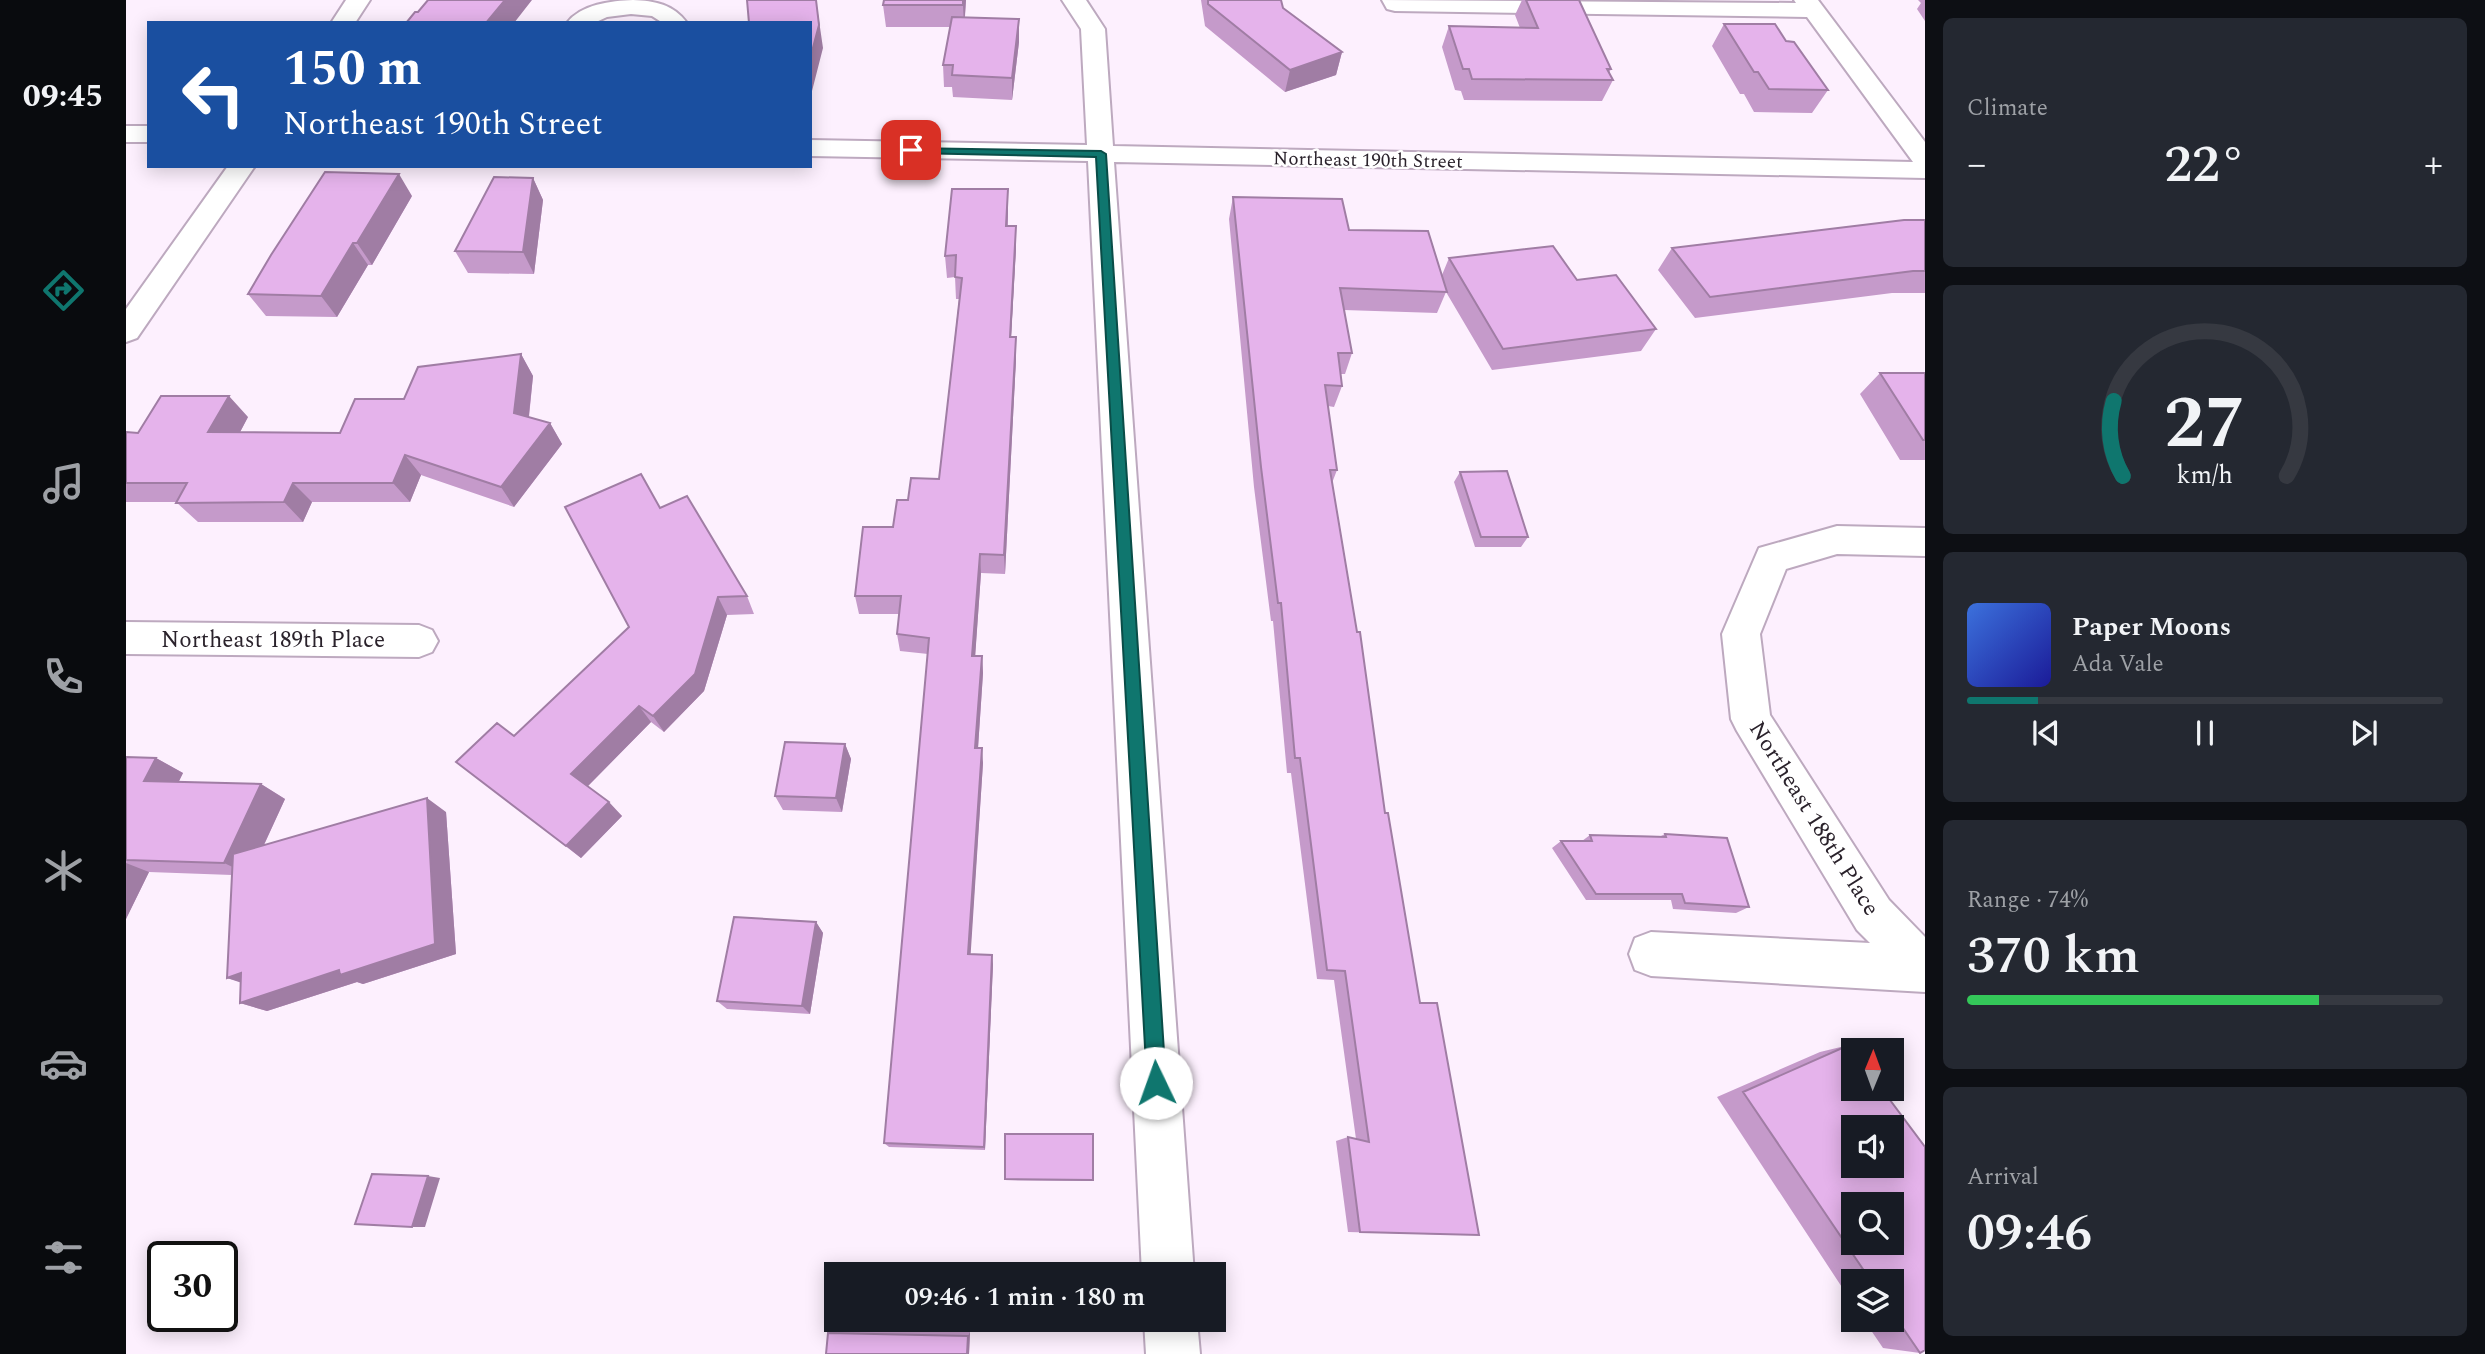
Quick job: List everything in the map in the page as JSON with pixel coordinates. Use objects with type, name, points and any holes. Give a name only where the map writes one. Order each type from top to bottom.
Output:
[{"type":"street","points":[[343,21],[358,0]]},
{"type":"street","points":[[1074,0],[1093,29],[1167,1262]]},
{"type":"street","points":[[1394,0],[1395,5],[1810,5],[1925,160]]},
{"type":"street","points":[[581,21],[603,7],[636,1],[663,7],[671,13],[674,21]]},
{"type":"street","points":[[126,134],[147,134]]},
{"type":"street","name":"Northeast 190th Street","points":[[812,148],[1925,170]]},
{"type":"street","points":[[126,331],[241,168]]},
{"type":"street","name":"Northeast 188th Place","points":[[1925,542],[1837,540],[1772,558],[1741,634],[1751,719],[1873,915],[1925,969]]},
{"type":"street","name":"Northeast 189th Place","points":[[126,638],[419,641]]},
{"type":"street","points":[[1651,954],[1925,969]]},
{"type":"street","points":[[1172,1332],[1173,1354]]},
{"type":"building","points":[[428,0],[505,0],[488,21],[408,21]]},
{"type":"building","points":[[747,0],[816,0],[819,25],[812,51],[812,21],[749,21]]},
{"type":"building","points":[[884,0],[963,0],[963,5],[883,5]]},
{"type":"building","points":[[1208,0],[1281,0],[1283,8],[1342,52],[1290,70],[1208,4]]},
{"type":"building","points":[[1526,0],[1579,0],[1611,69],[1607,69],[1613,80],[1472,79],[1469,69],[1463,69],[1449,26],[1538,28]]},
{"type":"building","points":[[952,17],[1019,19],[1012,78],[952,75],[953,65],[943,65]]},
{"type":"building","points":[[1724,24],[1775,24],[1786,41],[1794,42],[1828,90],[1769,89],[1758,72],[1754,72]]},
{"type":"building","points":[[325,172],[399,174],[321,296],[248,294],[271,255]]},
{"type":"building","points":[[494,177],[533,178],[523,252],[455,251]]},
{"type":"building","points":[[952,189],[1008,189],[1006,226],[1016,226],[1010,337],[1016,337],[1004,555],[980,554],[972,656],[982,656],[975,748],[982,748],[968,954],[992,955],[984,1147],[884,1143],[929,638],[897,634],[901,596],[855,596],[863,527],[893,527],[897,500],[908,500],[911,478],[939,479],[962,278],[955,277],[956,255],[945,256]]},
{"type":"building","points":[[1233,197],[1342,199],[1349,230],[1428,231],[1447,292],[1340,288],[1352,353],[1338,353],[1342,386],[1325,385],[1337,470],[1330,470],[1357,632],[1360,632],[1385,813],[1388,813],[1420,1003],[1437,1003],[1479,1235],[1360,1232],[1348,1137],[1369,1142],[1345,971],[1327,970],[1300,758],[1295,758],[1281,603],[1278,603],[1261,467]]},
{"type":"building","points":[[1904,220],[1925,220],[1925,271],[1710,297],[1672,248]]},
{"type":"building","points":[[1553,246],[1577,280],[1616,275],[1656,329],[1503,349],[1449,258]]},
{"type":"building","points":[[521,354],[514,413],[550,423],[501,487],[405,455],[393,483],[293,483],[284,502],[176,503],[187,483],[126,483],[126,432],[138,433],[161,396],[229,396],[208,432],[340,433],[355,399],[404,399],[418,367]]},
{"type":"building","points":[[1880,373],[1925,373],[1925,440],[1923,440]]},
{"type":"building","points":[[1507,471],[1528,537],[1481,537],[1460,472]]},
{"type":"building","points":[[641,474],[660,508],[687,496],[747,596],[718,597],[695,674],[653,716],[639,706],[571,774],[609,802],[566,846],[456,762],[497,723],[514,736],[629,627],[565,507]]},
{"type":"building","points":[[785,742],[845,744],[836,798],[775,796]]},
{"type":"building","points":[[126,757],[156,758],[144,781],[261,784],[224,863],[126,860]]},
{"type":"building","points":[[427,798],[435,944],[340,975],[339,970],[240,1003],[241,973],[227,978],[233,854]]},
{"type":"building","points":[[1665,834],[1727,838],[1749,907],[1685,903],[1682,894],[1596,894],[1561,841],[1592,841],[1590,835],[1666,837]]},
{"type":"building","points":[[734,917],[816,922],[802,1006],[717,1001]]},
{"type":"building","points":[[1841,1049],[1841,1101],[1891,1101],[1901,1115],[1841,1115],[1841,1178],[1904,1178],[1904,1119],[1925,1147],[1925,1350],[1920,1353],[1904,1330],[1904,1269],[1863,1269],[1853,1255],[1904,1255],[1904,1192],[1841,1192],[1841,1237],[1743,1092]]},
{"type":"building","points":[[1005,1134],[1093,1134],[1093,1180],[1005,1179]]},
{"type":"building","points":[[372,1174],[428,1176],[412,1227],[355,1224]]},
{"type":"building","points":[[828,1333],[968,1336],[967,1354],[826,1354]]},
{"type":"route","points":[[911,150],[1101,154],[1156,1083]]}]
